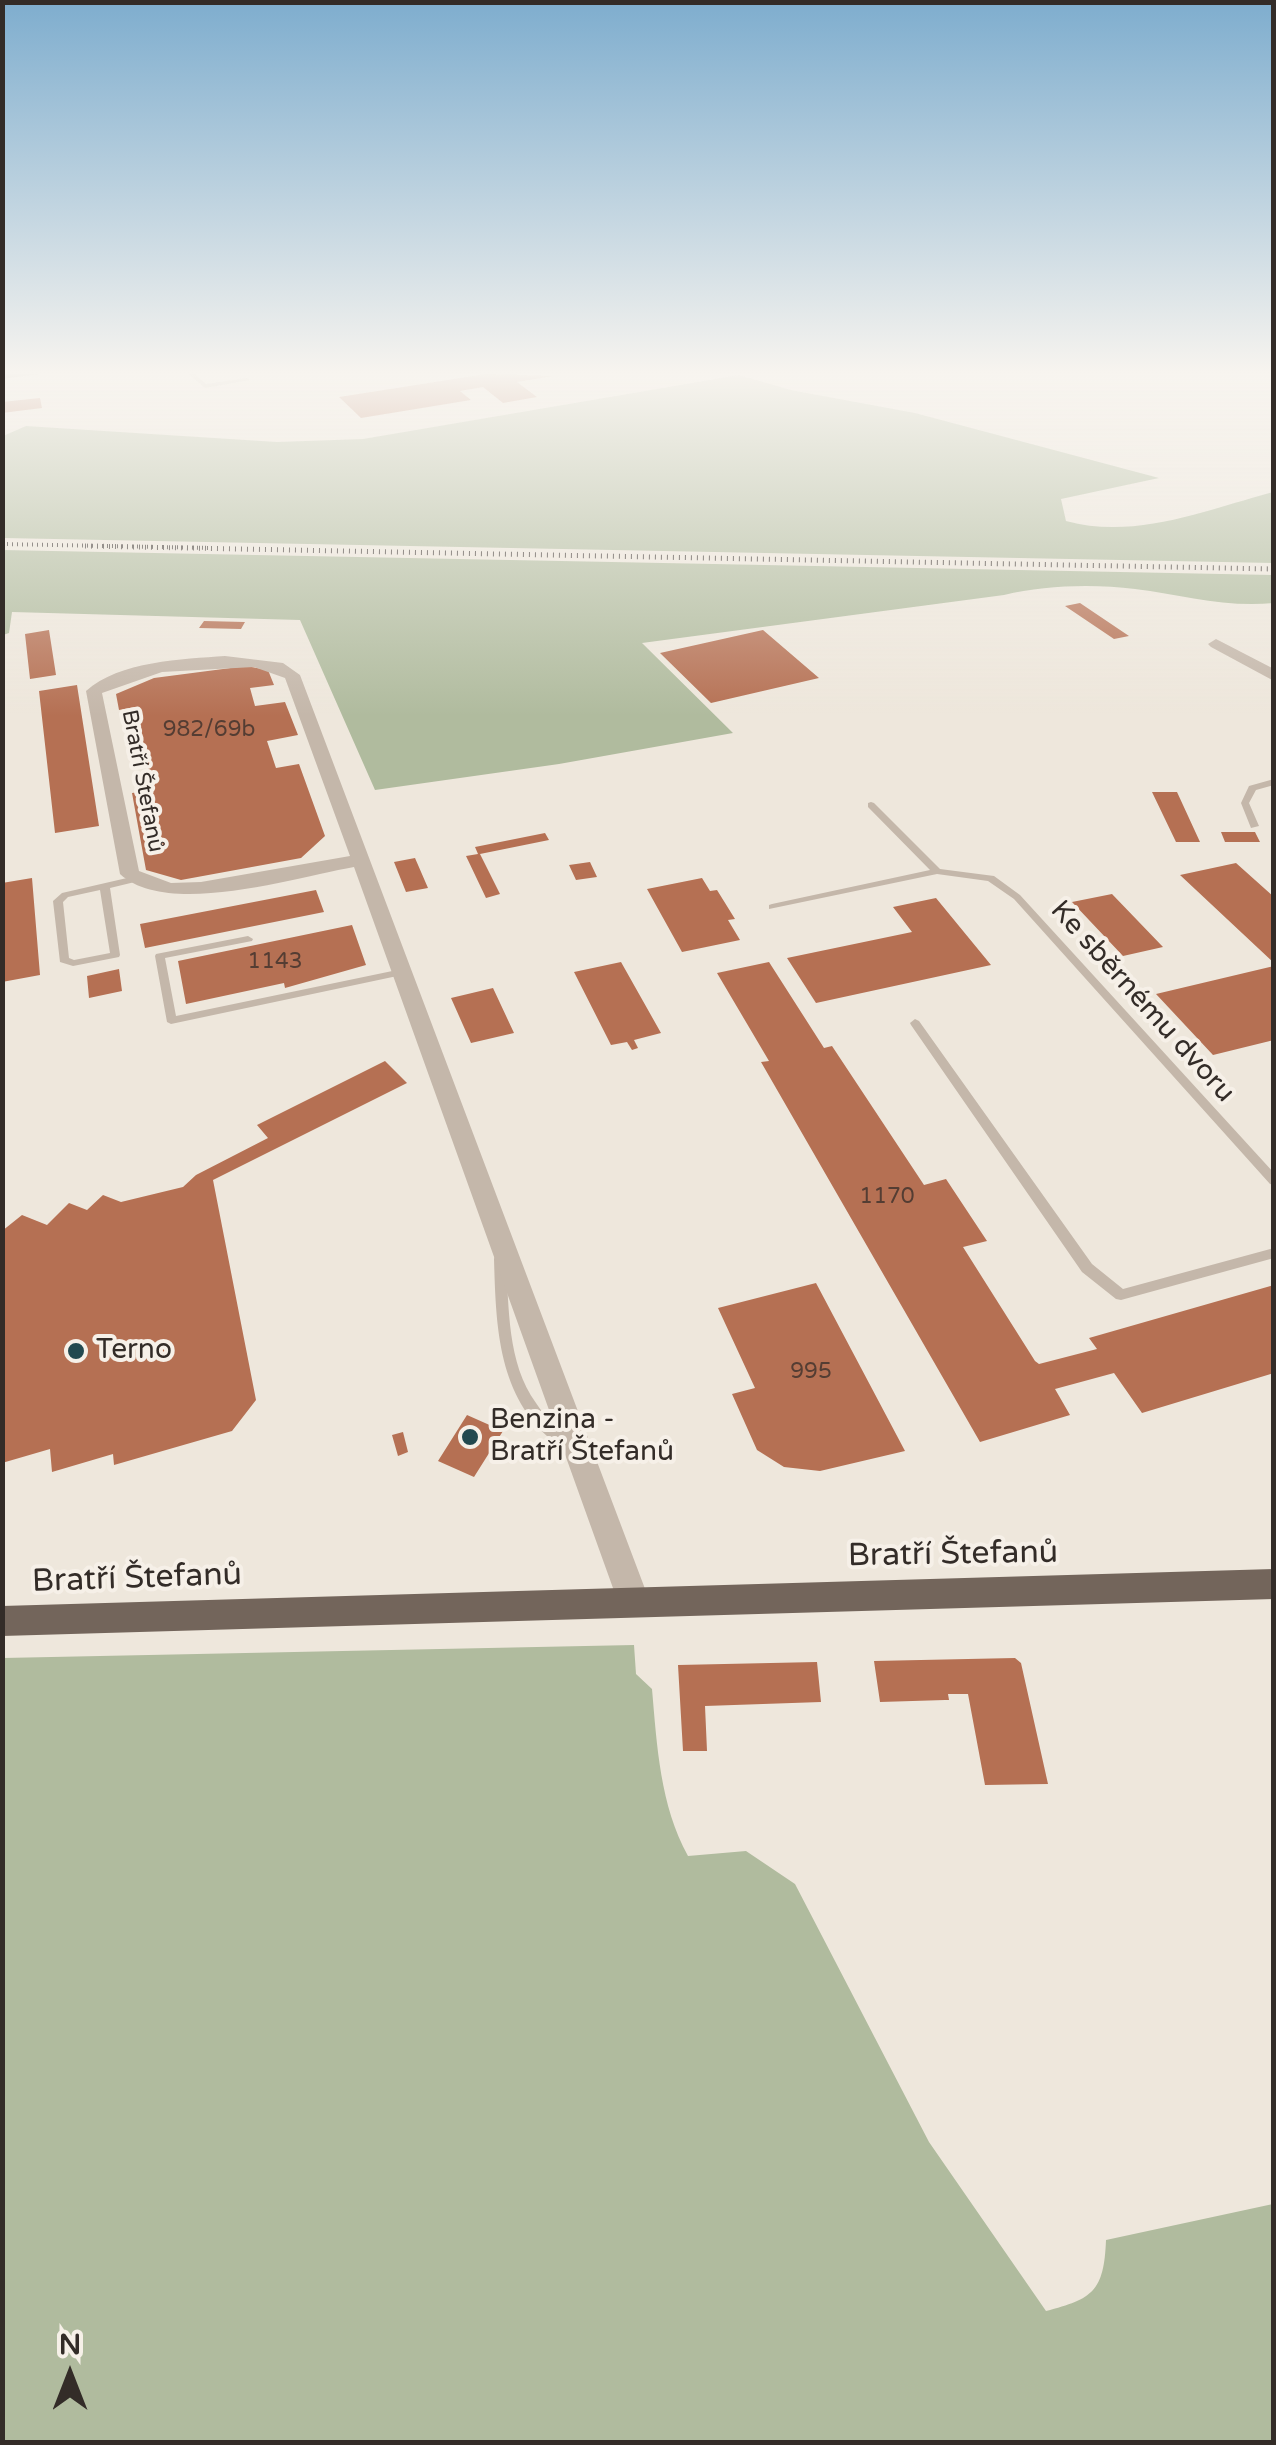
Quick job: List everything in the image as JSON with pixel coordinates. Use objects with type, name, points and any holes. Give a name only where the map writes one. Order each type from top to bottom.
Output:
[{"type":"main road","name":"Bratří Štefanů","points":[[2,1621],[1274,1584]]},
{"type":"street","points":[[1216,644],[1274,676]]},
{"type":"street","name":"Bratří Štefanů","points":[[361,860],[201,888],[169,889],[130,874],[94,691],[117,676],[240,659],[270,661],[285,666],[292,675],[361,860],[581,1455],[634,1602]]},
{"type":"lane","points":[[1254,826],[1245,803],[1252,788],[1274,782]]},
{"type":"lane","points":[[871,805],[937,871]]},
{"type":"lane","points":[[772,907],[937,871]]},
{"type":"lane","name":"Ke sběrnému dvoru","points":[[937,871],[991,878],[1017,897],[1274,1181]]},
{"type":"lane","points":[[105,888],[116,955],[73,963],[64,960],[58,902],[65,896],[140,878]]},
{"type":"lane","points":[[248,939],[160,956],[170,1020],[402,972]]},
{"type":"lane","points":[[915,1023],[1087,1268],[1121,1295],[1274,1254]]},
{"type":"lane","points":[[498,1232],[503,1333],[516,1386],[535,1418],[581,1455]]},
{"type":"green space","points":[[3,488],[1112,488],[1061,499],[1066,521],[1118,527],[1170,520],[1273,492],[1273,563],[3,538]]},
{"type":"green space","points":[[2,550],[1273,575],[1274,603],[1222,602],[1119,587],[1053,587],[642,643],[733,733],[559,764],[375,790],[300,620],[12,612],[9,633],[3,635]]},
{"type":"green space","points":[[634,1645],[636,1674],[652,1689],[658,1753],[671,1816],[688,1856],[746,1851],[795,1884],[929,2142],[1046,2311],[1075,2302],[1093,2290],[1102,2271],[1106,2240],[1273,2204],[1273,2442],[3,2442],[3,1658]]},
{"type":"building","points":[[1080,603],[1129,636],[1114,639],[1065,606]]},
{"type":"building","points":[[204,621],[245,622],[241,629],[199,628]]},
{"type":"building","points":[[49,630],[56,675],[30,679],[25,634]]},
{"type":"building","points":[[763,630],[819,678],[711,703],[660,653]]},
{"type":"building","points":[[246,666],[268,670],[274,685],[250,688],[255,706],[285,702],[298,735],[267,741],[276,768],[299,764],[325,836],[301,858],[181,880],[146,870],[132,793],[153,790],[135,707],[119,710],[116,694],[154,678]]},
{"type":"building","points":[[77,685],[99,826],[55,833],[39,691]]},
{"type":"building","points":[[1152,792],[1177,792],[1200,842],[1176,842]]},
{"type":"building","points":[[1221,832],[1255,832],[1260,842],[1225,842]]},
{"type":"building","points":[[545,833],[549,840],[480,854],[500,894],[486,898],[466,856],[478,854],[475,847]]},
{"type":"building","points":[[415,858],[428,888],[406,892],[394,862]]},
{"type":"building","points":[[590,862],[597,877],[576,880],[569,865]]},
{"type":"building","points":[[1236,863],[1274,897],[1274,963],[1180,875]]},
{"type":"building","points":[[32,878],[40,975],[2,982],[2,883]]},
{"type":"building","points":[[702,878],[710,891],[717,890],[735,919],[728,920],[740,940],[682,952],[647,889]]},
{"type":"building","points":[[316,890],[324,912],[145,948],[140,924]]},
{"type":"building","points":[[1112,894],[1163,947],[1123,956],[1072,902]]},
{"type":"building","points":[[936,898],[991,965],[816,1003],[787,958],[912,932],[893,907]]},
{"type":"building","points":[[352,925],[366,965],[285,988],[284,983],[186,1004],[178,961]]},
{"type":"building","points":[[621,962],[661,1033],[634,1040],[638,1048],[632,1050],[627,1042],[611,1045],[574,972]]},
{"type":"building","points":[[769,962],[824,1048],[832,1046],[924,1185],[946,1179],[987,1241],[963,1247],[1035,1361],[1039,1364],[1097,1349],[1089,1338],[1274,1285],[1274,1373],[1142,1413],[1114,1373],[1055,1389],[1070,1415],[980,1442],[761,1062],[769,1061],[717,973]]},
{"type":"building","points":[[1274,966],[1274,1040],[1213,1055],[1156,994]]},
{"type":"building","points":[[119,969],[122,991],[89,998],[87,976]]},
{"type":"building","points":[[493,988],[514,1033],[471,1043],[451,998]]},
{"type":"building","points":[[385,1061],[407,1083],[213,1180],[256,1400],[232,1431],[114,1465],[113,1454],[52,1472],[50,1449],[2,1463],[2,1231],[22,1215],[47,1225],[69,1203],[87,1210],[103,1195],[121,1202],[183,1187],[196,1175],[268,1138],[257,1125]]},
{"type":"building","points":[[816,1283],[905,1451],[820,1471],[784,1467],[757,1450],[732,1394],[755,1388],[718,1308]]},
{"type":"building","points":[[467,1415],[503,1431],[474,1477],[438,1461]]},
{"type":"building","points":[[403,1432],[408,1452],[398,1456],[392,1435]]},
{"type":"building","points":[[1015,1658],[1021,1663],[1048,1784],[985,1785],[968,1694],[948,1694],[949,1700],[880,1702],[874,1661]]},
{"type":"building","points":[[817,1662],[821,1702],[705,1706],[707,1751],[683,1751],[678,1665]]},
{"type":"railway","points":[[2,544],[212,548]]},
{"type":"railway","points":[[85,546],[1274,569]]},
{"type":"place","name":"Terno","points":[[76,1351]]},
{"type":"place","name":"Benzina - Bratří Štefanů","points":[[470,1437]]}]
